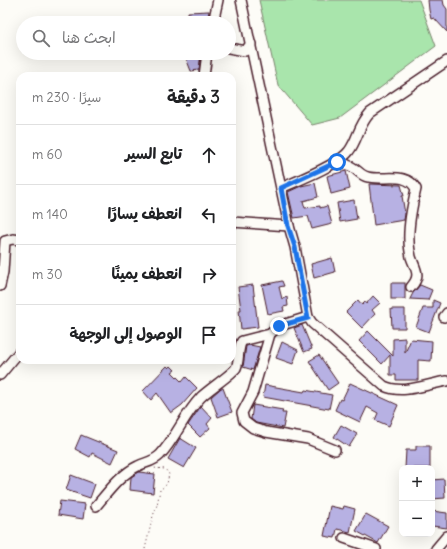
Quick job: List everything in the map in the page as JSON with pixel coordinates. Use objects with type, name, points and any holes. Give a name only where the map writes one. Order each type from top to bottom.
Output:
[{"type":"street","points":[[215,16],[218,0]]},
{"type":"street","points":[[241,0],[288,226],[295,247],[308,318],[317,328],[384,386],[390,389],[398,390],[447,381]]},
{"type":"street","points":[[236,49],[245,51],[251,44]]},
{"type":"street","points":[[205,72],[206,60]]},
{"type":"street","points":[[281,188],[346,156],[351,149],[363,120],[370,113],[447,61]]},
{"type":"street","points":[[338,161],[354,168],[360,174],[367,177],[408,179],[416,189],[409,227],[409,242],[411,257],[416,266],[417,274],[411,288]]},
{"type":"street","points":[[236,222],[288,226]]},
{"type":"street","points":[[0,286],[3,272],[5,241],[16,239]]},
{"type":"street","points":[[96,506],[122,478],[138,466],[152,461],[164,450],[182,421],[200,398],[209,389],[232,372],[237,362],[240,344],[242,341],[270,334],[279,326],[308,318]]},
{"type":"street","points":[[270,334],[253,392],[242,413],[244,421],[253,428],[266,432],[308,439],[335,450]]},
{"type":"street","points":[[0,375],[16,356]]},
{"type":"street","points":[[436,549],[447,536]]},
{"type":"street","points":[[344,538],[376,549]]},
{"type":"path","points":[[145,549],[152,516],[157,505],[160,490],[167,484],[170,474],[165,469],[152,468]]},
{"type":"green space","points":[[259,0],[419,0],[436,46],[340,118],[312,125],[278,85]]},
{"type":"building","points":[[428,0],[443,0],[447,9],[447,32],[434,18],[431,19]]},
{"type":"building","points":[[209,11],[208,16],[188,16],[188,12]]},
{"type":"building","points":[[187,60],[200,60],[199,70],[191,71]]},
{"type":"building","points":[[346,171],[350,189],[331,194],[327,176]]},
{"type":"building","points":[[315,183],[318,197],[303,201],[305,208],[320,206],[320,208],[327,206],[332,224],[312,229],[308,216],[294,218],[288,192],[301,186]]},
{"type":"building","points":[[369,184],[401,185],[404,196],[402,196],[405,214],[404,220],[374,225]]},
{"type":"building","points":[[354,200],[357,219],[340,222],[337,203]]},
{"type":"building","points":[[332,258],[335,272],[314,278],[311,264]]},
{"type":"building","points":[[282,281],[284,286],[279,287],[282,299],[287,297],[288,306],[283,307],[284,311],[268,314],[262,285]]},
{"type":"building","points":[[391,283],[405,283],[405,299],[391,299]]},
{"type":"building","points":[[253,285],[258,327],[241,329],[239,310],[241,310],[238,287]]},
{"type":"building","points":[[420,285],[432,290],[428,300],[410,299],[413,293]]},
{"type":"building","points":[[373,296],[380,303],[372,310],[375,314],[362,328],[346,312],[358,300],[362,305],[365,302],[366,304]]},
{"type":"building","points":[[433,300],[440,303],[429,332],[416,327],[423,308],[433,308]]},
{"type":"building","points":[[391,309],[405,309],[405,328],[392,328]]},
{"type":"building","points":[[302,325],[312,349],[304,352],[294,328]]},
{"type":"building","points":[[368,331],[393,356],[393,339],[405,338],[405,353],[411,339],[432,341],[431,361],[418,360],[418,380],[396,380],[396,375],[390,375],[390,355],[382,364],[359,341]]},
{"type":"building","points":[[282,342],[298,350],[293,364],[276,358]]},
{"type":"building","points":[[250,345],[260,347],[253,370],[243,367],[246,346]]},
{"type":"building","points":[[319,355],[338,383],[328,390],[309,361]]},
{"type":"building","points":[[167,366],[169,368],[171,366],[175,370],[172,372],[182,382],[186,377],[197,388],[182,405],[171,413],[157,393],[151,400],[143,391]]},
{"type":"building","points":[[350,383],[398,405],[389,426],[375,420],[378,413],[367,407],[360,422],[335,410],[340,399],[342,400]]},
{"type":"building","points":[[265,385],[332,395],[329,409],[263,397]]},
{"type":"building","points":[[223,388],[232,412],[218,417],[211,397]]},
{"type":"building","points":[[253,405],[283,410],[282,413],[286,413],[283,428],[256,423],[251,419]]},
{"type":"building","points":[[201,406],[212,418],[207,424],[210,428],[200,437],[188,425]]},
{"type":"building","points":[[341,425],[357,434],[349,447],[334,437]]},
{"type":"building","points":[[81,435],[118,450],[112,463],[92,453],[90,457],[75,449]]},
{"type":"building","points":[[180,438],[196,448],[184,468],[168,459]]},
{"type":"building","points":[[416,446],[430,446],[430,465],[405,465],[406,450],[416,450]]},
{"type":"building","points":[[139,472],[155,474],[153,493],[130,490],[131,477]]},
{"type":"building","points":[[71,475],[95,484],[90,498],[66,490]]},
{"type":"building","points":[[444,479],[445,498],[435,499],[435,480]]},
{"type":"building","points":[[60,501],[85,504],[83,519],[58,515]]},
{"type":"building","points":[[330,506],[343,509],[344,506],[355,509],[350,532],[337,529],[335,538],[324,536]]},
{"type":"building","points":[[435,511],[447,513],[447,528],[435,526]]},
{"type":"building","points":[[366,514],[388,526],[378,543],[356,531]]},
{"type":"route","points":[[279,326],[308,318],[295,247],[288,226],[281,188],[337,162]]}]
